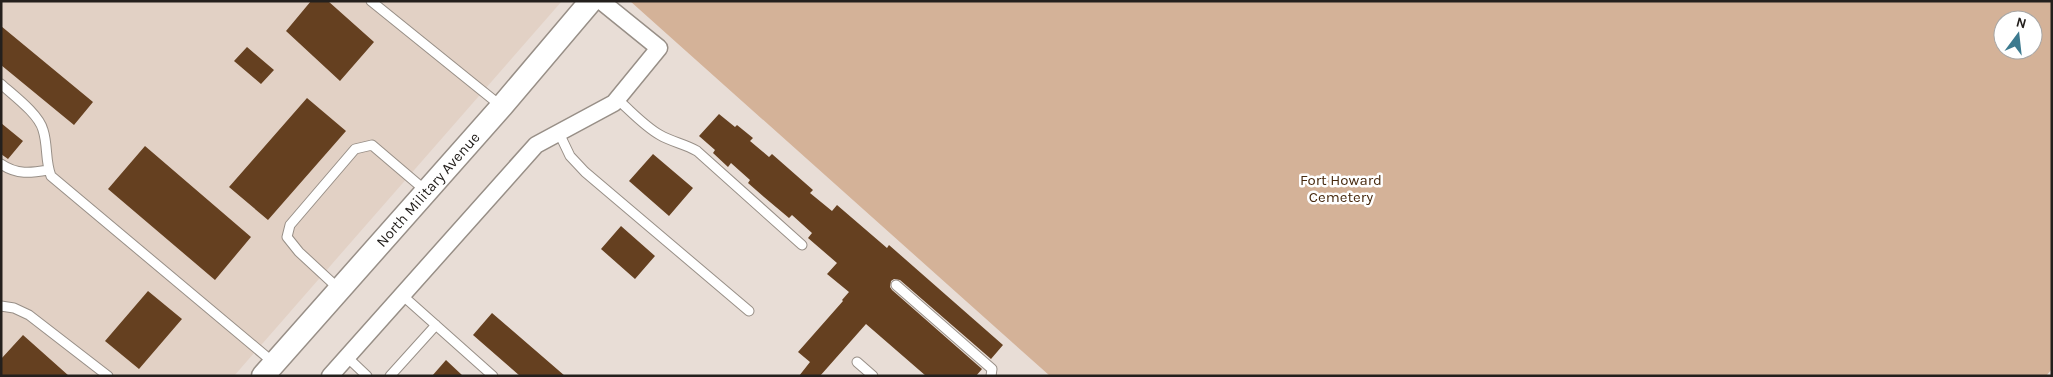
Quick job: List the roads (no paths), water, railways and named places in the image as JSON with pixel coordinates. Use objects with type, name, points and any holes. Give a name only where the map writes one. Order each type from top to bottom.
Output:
[{"type":"main road","name":"North Military Avenue","points":[[268,370],[502,106],[591,1]]},
{"type":"street","points":[[330,376],[536,145],[614,102],[659,48],[600,1]]},
{"type":"lane","points":[[370,1],[502,106]]},
{"type":"lane","points":[[1,84],[39,120],[43,129],[48,170],[51,176],[268,370]]},
{"type":"lane","points":[[617,99],[649,128],[661,136],[697,151],[802,245]]},
{"type":"lane","points":[[559,132],[570,156],[585,172],[749,311]]},
{"type":"lane","points":[[340,289],[298,252],[287,237],[290,225],[355,149],[372,144],[426,192]]},
{"type":"lane","points":[[1,164],[10,170],[20,173],[48,170]]},
{"type":"lane","points":[[896,285],[992,369],[991,376]]},
{"type":"lane","points":[[402,295],[493,376]]},
{"type":"lane","points":[[1,306],[14,308],[30,315],[108,376]]},
{"type":"lane","points":[[390,376],[436,325]]},
{"type":"lane","points":[[347,357],[367,376]]},
{"type":"lane","points":[[857,362],[873,376]]},
{"type":"park label","name":"Fort Howard Cemetery","points":[[1341,188]]}]
